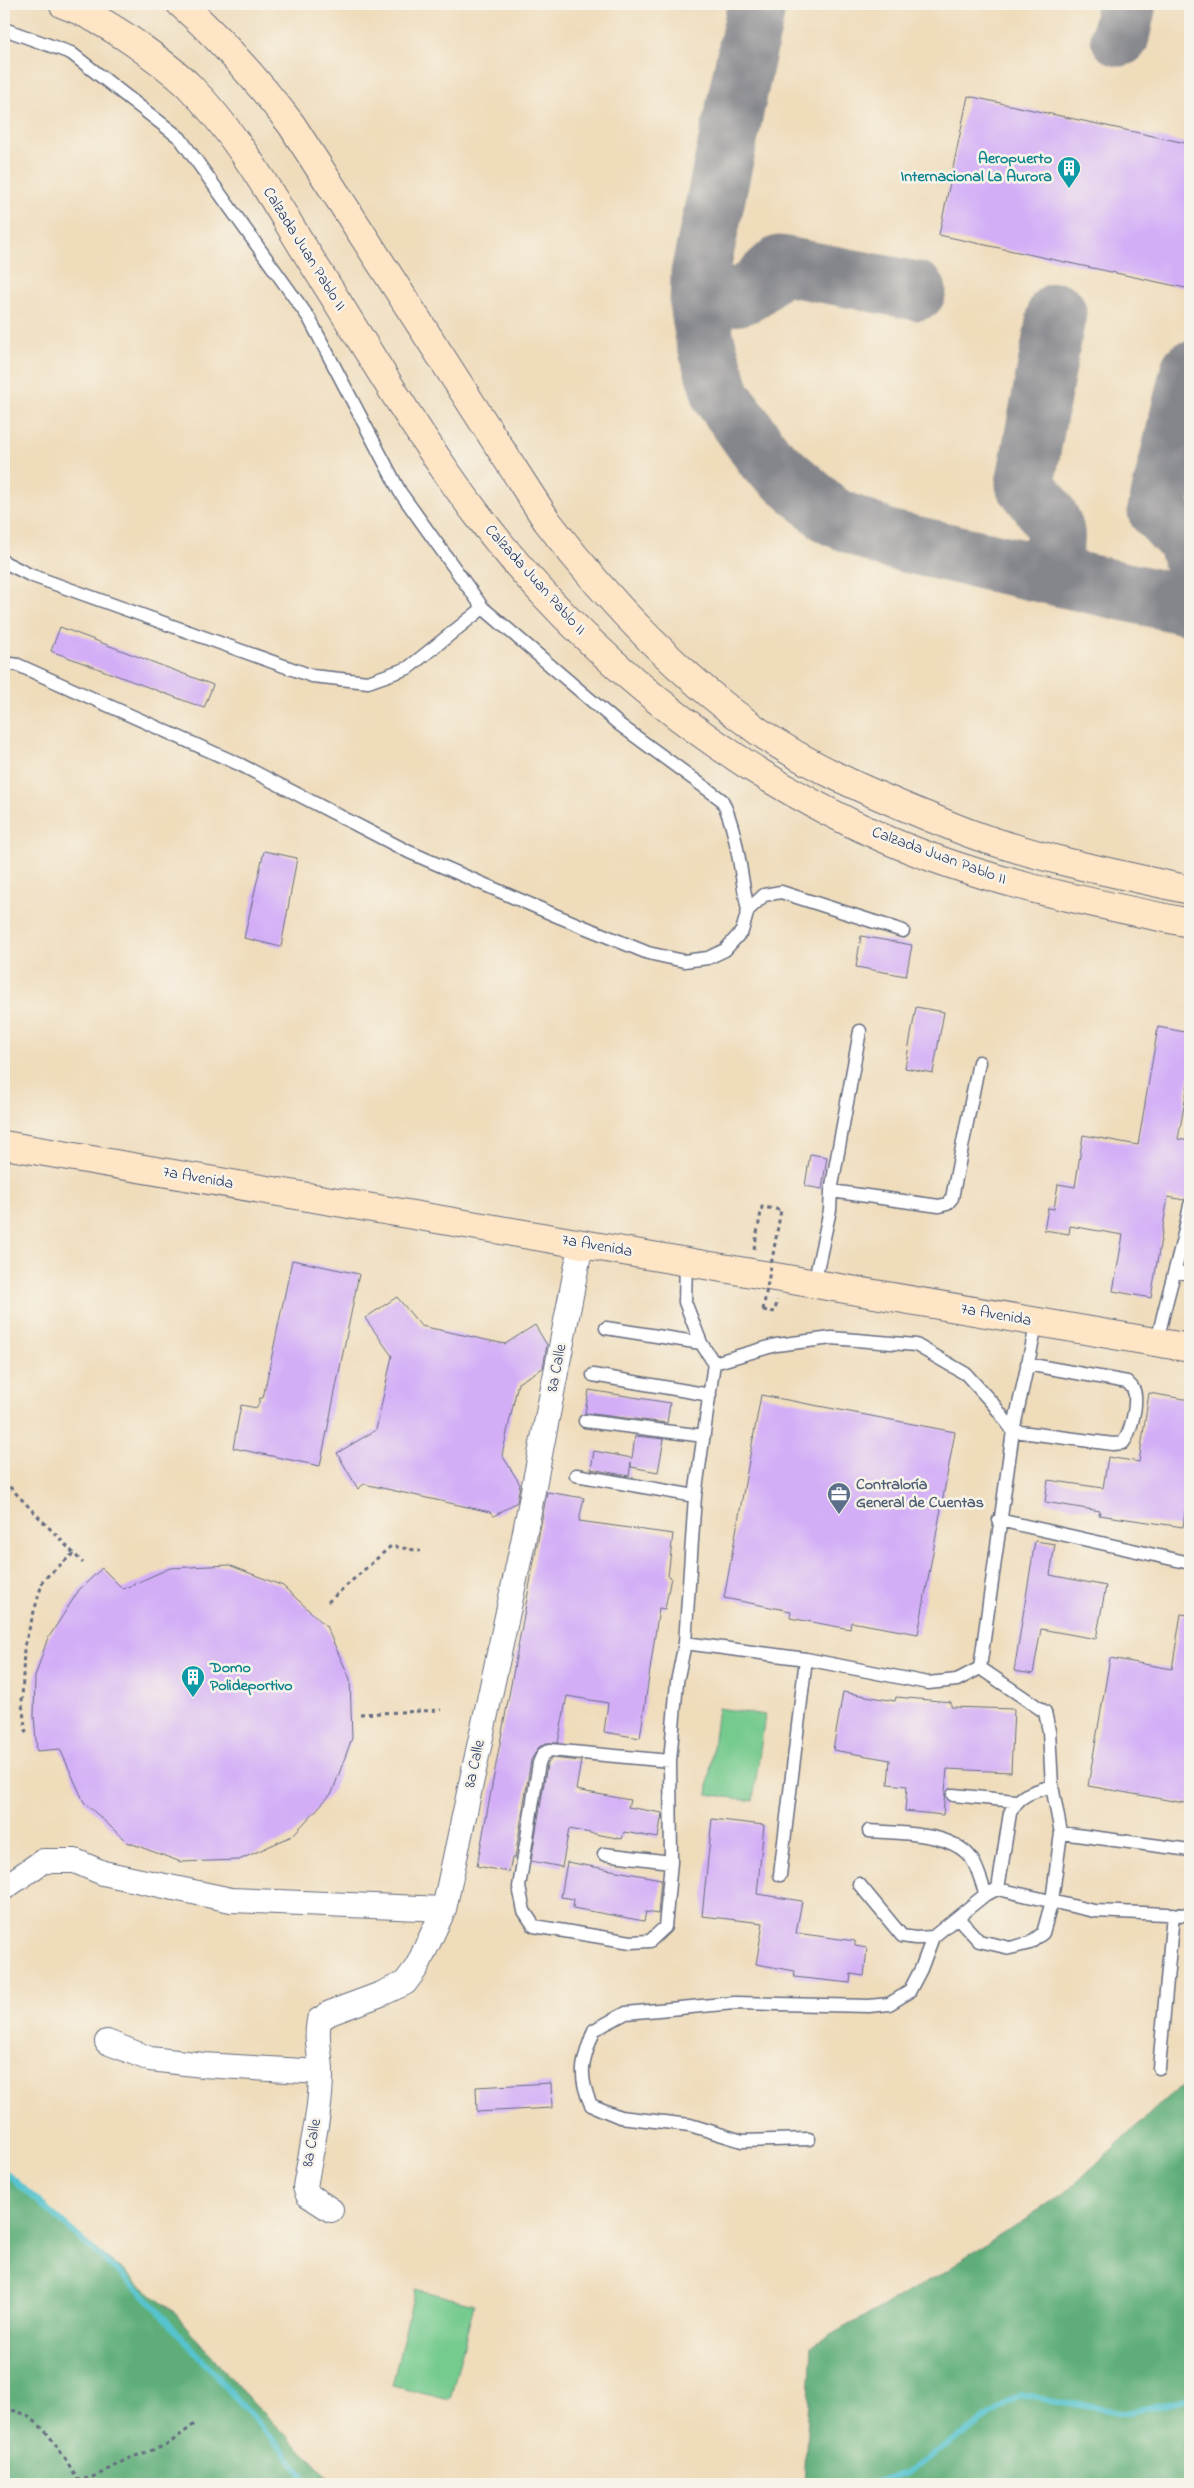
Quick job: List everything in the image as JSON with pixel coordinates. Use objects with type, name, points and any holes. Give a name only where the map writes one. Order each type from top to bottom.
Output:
[{"type":"main road","name":"Calzada Juan Pablo II","points":[[63,4],[77,9],[120,33],[160,61],[188,85],[217,117],[278,207],[422,436],[470,506],[537,587],[590,642],[662,704],[730,755],[792,791],[884,838],[972,871],[1055,895],[1190,923]]},
{"type":"main road","name":"Calzada Juan Pablo II","points":[[181,4],[215,35],[253,75],[291,124],[547,521],[584,570],[669,660],[759,732],[814,766],[896,804],[988,840],[1066,862],[1190,890]]},
{"type":"main road","name":"7a Avenida","points":[[4,1145],[1190,1348]]},
{"type":"street","name":"8a Calle","points":[[331,2210],[308,2196],[305,2187],[317,2115],[321,2072],[316,2038],[319,2020],[330,2013],[405,1983],[417,1967],[444,1909],[523,1542],[581,1244]]},
{"type":"street","points":[[4,1888],[43,1860],[75,1861],[103,1873],[231,1900],[444,1909]]},
{"type":"street","points":[[107,2042],[150,2059],[203,2065],[321,2072]]},
{"type":"lane","points":[[4,29],[71,53],[180,138],[310,318],[400,492],[484,608],[620,725],[722,800],[732,830],[748,910],[742,932],[725,950],[708,958],[684,961],[648,953],[556,916],[409,852],[241,765],[18,665],[4,663]]},
{"type":"lane","points":[[4,562],[30,575],[312,676],[368,682],[408,668],[484,608]]},
{"type":"lane","points":[[748,910],[764,895],[781,892],[903,931]]},
{"type":"lane","points":[[814,1284],[830,1210],[831,1191],[860,1031]]},
{"type":"lane","points":[[831,1191],[939,1206],[946,1204],[952,1198],[979,1062]]},
{"type":"lane","points":[[1157,1343],[1165,1301],[1175,1271],[1190,1205]]},
{"type":"lane","points":[[670,1761],[550,1750],[543,1754],[539,1762],[519,1887],[524,1911],[534,1926],[631,1942],[650,1941],[666,1927],[670,1862],[670,1761],[677,1682],[685,1643],[695,1496],[714,1363],[701,1342],[685,1302],[686,1262]]},
{"type":"lane","points":[[1175,1271],[1190,1274]]},
{"type":"lane","points":[[980,1668],[999,1520],[1013,1431],[1037,1322]]},
{"type":"lane","points":[[606,1328],[701,1342]]},
{"type":"lane","points":[[714,1363],[776,1345],[832,1338],[916,1345],[966,1374],[994,1405],[1013,1431],[1113,1444],[1123,1443],[1128,1436],[1136,1395],[1133,1388],[1127,1382],[1028,1364]]},
{"type":"lane","points":[[593,1375],[710,1395]]},
{"type":"lane","points":[[585,1421],[704,1436]]},
{"type":"lane","points":[[576,1476],[695,1496]]},
{"type":"lane","points":[[999,1520],[1190,1563]]},
{"type":"lane","points":[[685,1643],[806,1659],[928,1683],[957,1680],[980,1668]]},
{"type":"lane","points":[[780,1874],[806,1659]]},
{"type":"lane","points":[[958,1918],[979,1941],[1010,1948],[1030,1944],[1043,1933],[1052,1900],[1061,1833],[1052,1786],[1049,1731],[1045,1712],[980,1668]]},
{"type":"lane","points":[[998,1890],[1010,1813],[1015,1801],[1026,1794],[1052,1786]]},
{"type":"lane","points":[[953,1795],[1015,1801]]},
{"type":"lane","points":[[869,1831],[924,1835],[954,1845],[971,1858],[986,1894]]},
{"type":"lane","points":[[1061,1833],[1190,1850]]},
{"type":"lane","points":[[604,1854],[670,1862]]},
{"type":"lane","points":[[859,1884],[902,1936],[916,1938],[933,1937]]},
{"type":"lane","points":[[809,2139],[742,2141],[690,2125],[620,2117],[591,2104],[583,2087],[582,2065],[594,2030],[626,2014],[734,2003],[869,2006],[889,2004],[909,1992],[921,1969],[933,1937],[986,1894],[998,1890],[1052,1900],[1094,1911],[1190,1915]]},
{"type":"lane","points":[[1159,2068],[1173,1914]]},
{"type":"path","points":[[750,1273],[762,1207],[781,1210],[763,1310],[775,1312]]},
{"type":"path","points":[[4,1482],[84,1563]]},
{"type":"path","points":[[328,1602],[391,1546],[420,1551]]},
{"type":"path","points":[[26,1733],[22,1704],[24,1647],[42,1580],[74,1553]]},
{"type":"path","points":[[360,1714],[441,1710]]},
{"type":"path","points":[[4,2410],[30,2416],[54,2443],[78,2479],[96,2476],[127,2459],[167,2445],[196,2422]]},
{"type":"green space","points":[[718,1708],[765,1715],[753,1801],[707,1794]]},
{"type":"green space","points":[[1190,2081],[1190,2484],[804,2484],[812,2346],[935,2277],[1065,2193],[1173,2092]]},
{"type":"green space","points":[[4,2175],[173,2311],[238,2387],[335,2484],[4,2484]]},
{"type":"green space","points":[[415,2289],[474,2304],[450,2400],[392,2386]]},
{"type":"building","name":"Aeropuerto Internacional La Aurora","points":[[968,96],[1190,144],[1190,289],[939,235]]},
{"type":"building","points":[[60,627],[213,685],[204,708],[51,651]]},
{"type":"building","points":[[264,851],[297,858],[281,947],[244,938]]},
{"type":"building","points":[[861,936],[912,945],[906,976],[856,967]]},
{"type":"building","points":[[916,1007],[944,1012],[933,1073],[905,1068]]},
{"type":"building","points":[[1158,1027],[1190,1033],[1190,1074],[1178,1139],[1190,1141],[1190,1185],[1188,1197],[1184,1200],[1168,1197],[1151,1298],[1113,1291],[1123,1235],[1070,1226],[1069,1234],[1044,1230],[1048,1208],[1054,1209],[1058,1184],[1075,1187],[1083,1135],[1138,1145]]},
{"type":"building","points":[[810,1154],[827,1157],[822,1189],[805,1186]]},
{"type":"building","points":[[292,1260],[359,1274],[320,1466],[233,1448],[241,1405],[257,1408],[260,1398],[263,1398]]},
{"type":"building","points":[[397,1297],[421,1326],[505,1344],[535,1325],[547,1345],[543,1368],[518,1383],[502,1455],[520,1484],[517,1502],[494,1516],[490,1512],[364,1484],[358,1489],[337,1453],[376,1430],[392,1356],[365,1318]]},
{"type":"building","points":[[589,1390],[670,1403],[667,1423],[585,1413]]},
{"type":"building","points":[[1149,1393],[1190,1400],[1190,1505],[1186,1504],[1183,1527],[1099,1515],[1100,1511],[1045,1502],[1048,1480],[1103,1488],[1108,1457],[1139,1462]]},
{"type":"building","name":"Contraloría General de Cuentas","points":[[761,1395],[955,1432],[918,1634],[851,1622],[850,1629],[790,1618],[791,1611],[724,1598]]},
{"type":"building","points":[[635,1436],[664,1439],[658,1472],[631,1467],[631,1462],[629,1476],[591,1469],[594,1451],[632,1458]]},
{"type":"building","points":[[547,1492],[584,1498],[579,1521],[673,1534],[668,1576],[671,1577],[665,1609],[659,1608],[640,1738],[604,1732],[608,1703],[567,1696],[558,1743],[546,1743],[539,1747],[531,1760],[515,1858],[512,1858],[509,1872],[477,1866]]},
{"type":"building","points":[[1035,1541],[1055,1544],[1050,1575],[1106,1586],[1096,1639],[1041,1629],[1033,1674],[1014,1671]]},
{"type":"building","name":"Domo Polideportivo","points":[[229,1565],[283,1586],[326,1626],[350,1679],[352,1738],[332,1793],[292,1836],[239,1860],[181,1862],[127,1842],[84,1802],[60,1749],[37,1751],[34,1716],[35,1677],[47,1640],[79,1590],[102,1568],[123,1589],[170,1568]]},
{"type":"building","points":[[1181,1614],[1190,1615],[1190,1804],[1088,1786],[1110,1658],[1172,1669]]},
{"type":"building","points":[[843,1692],[895,1701],[896,1697],[951,1702],[951,1707],[1014,1709],[1011,1772],[947,1769],[943,1815],[905,1811],[907,1786],[888,1784],[890,1760],[833,1750]]},
{"type":"building","points":[[552,1758],[581,1761],[576,1790],[630,1800],[628,1807],[662,1813],[658,1838],[624,1832],[622,1839],[569,1829],[562,1867],[531,1861],[547,1765]]},
{"type":"building","points":[[712,1819],[764,1825],[757,1894],[802,1901],[796,1933],[855,1941],[855,1946],[867,1948],[864,1976],[851,1974],[850,1983],[794,1977],[795,1971],[756,1964],[763,1923],[702,1916]]},
{"type":"building","points":[[567,1862],[661,1879],[658,1914],[646,1912],[644,1921],[573,1908],[574,1899],[561,1897]]},
{"type":"building","points":[[551,2083],[552,2108],[477,2112],[476,2087]]},
{"type":"waterway","points":[[4,2171],[144,2295],[295,2465],[307,2484]]},
{"type":"waterway","points":[[869,2484],[905,2474],[1020,2395],[1126,2413],[1190,2398]]},
{"type":"taxiway","points":[[757,4],[700,273],[699,304],[705,340],[722,397],[766,459],[832,516],[887,539],[1190,606]]},
{"type":"taxiway","points":[[1120,37],[1127,4]]},
{"type":"taxiway","points":[[700,273],[713,290],[719,294],[732,297],[752,290],[780,265],[917,291]]},
{"type":"taxiway","points":[[1030,571],[1044,560],[1052,550],[1055,539],[1050,518],[1025,484],[1057,312]]},
{"type":"taxiway","points":[[1190,370],[1157,510],[1186,541],[1190,554]]},
{"type":"place","name":"Aeropuerto Internacional La Aurora","points":[[1069,189]]},
{"type":"place","name":"Contraloría General de Cuentas","points":[[839,1515]]},
{"type":"place","name":"Domo Polideportivo","points":[[193,1698]]}]
